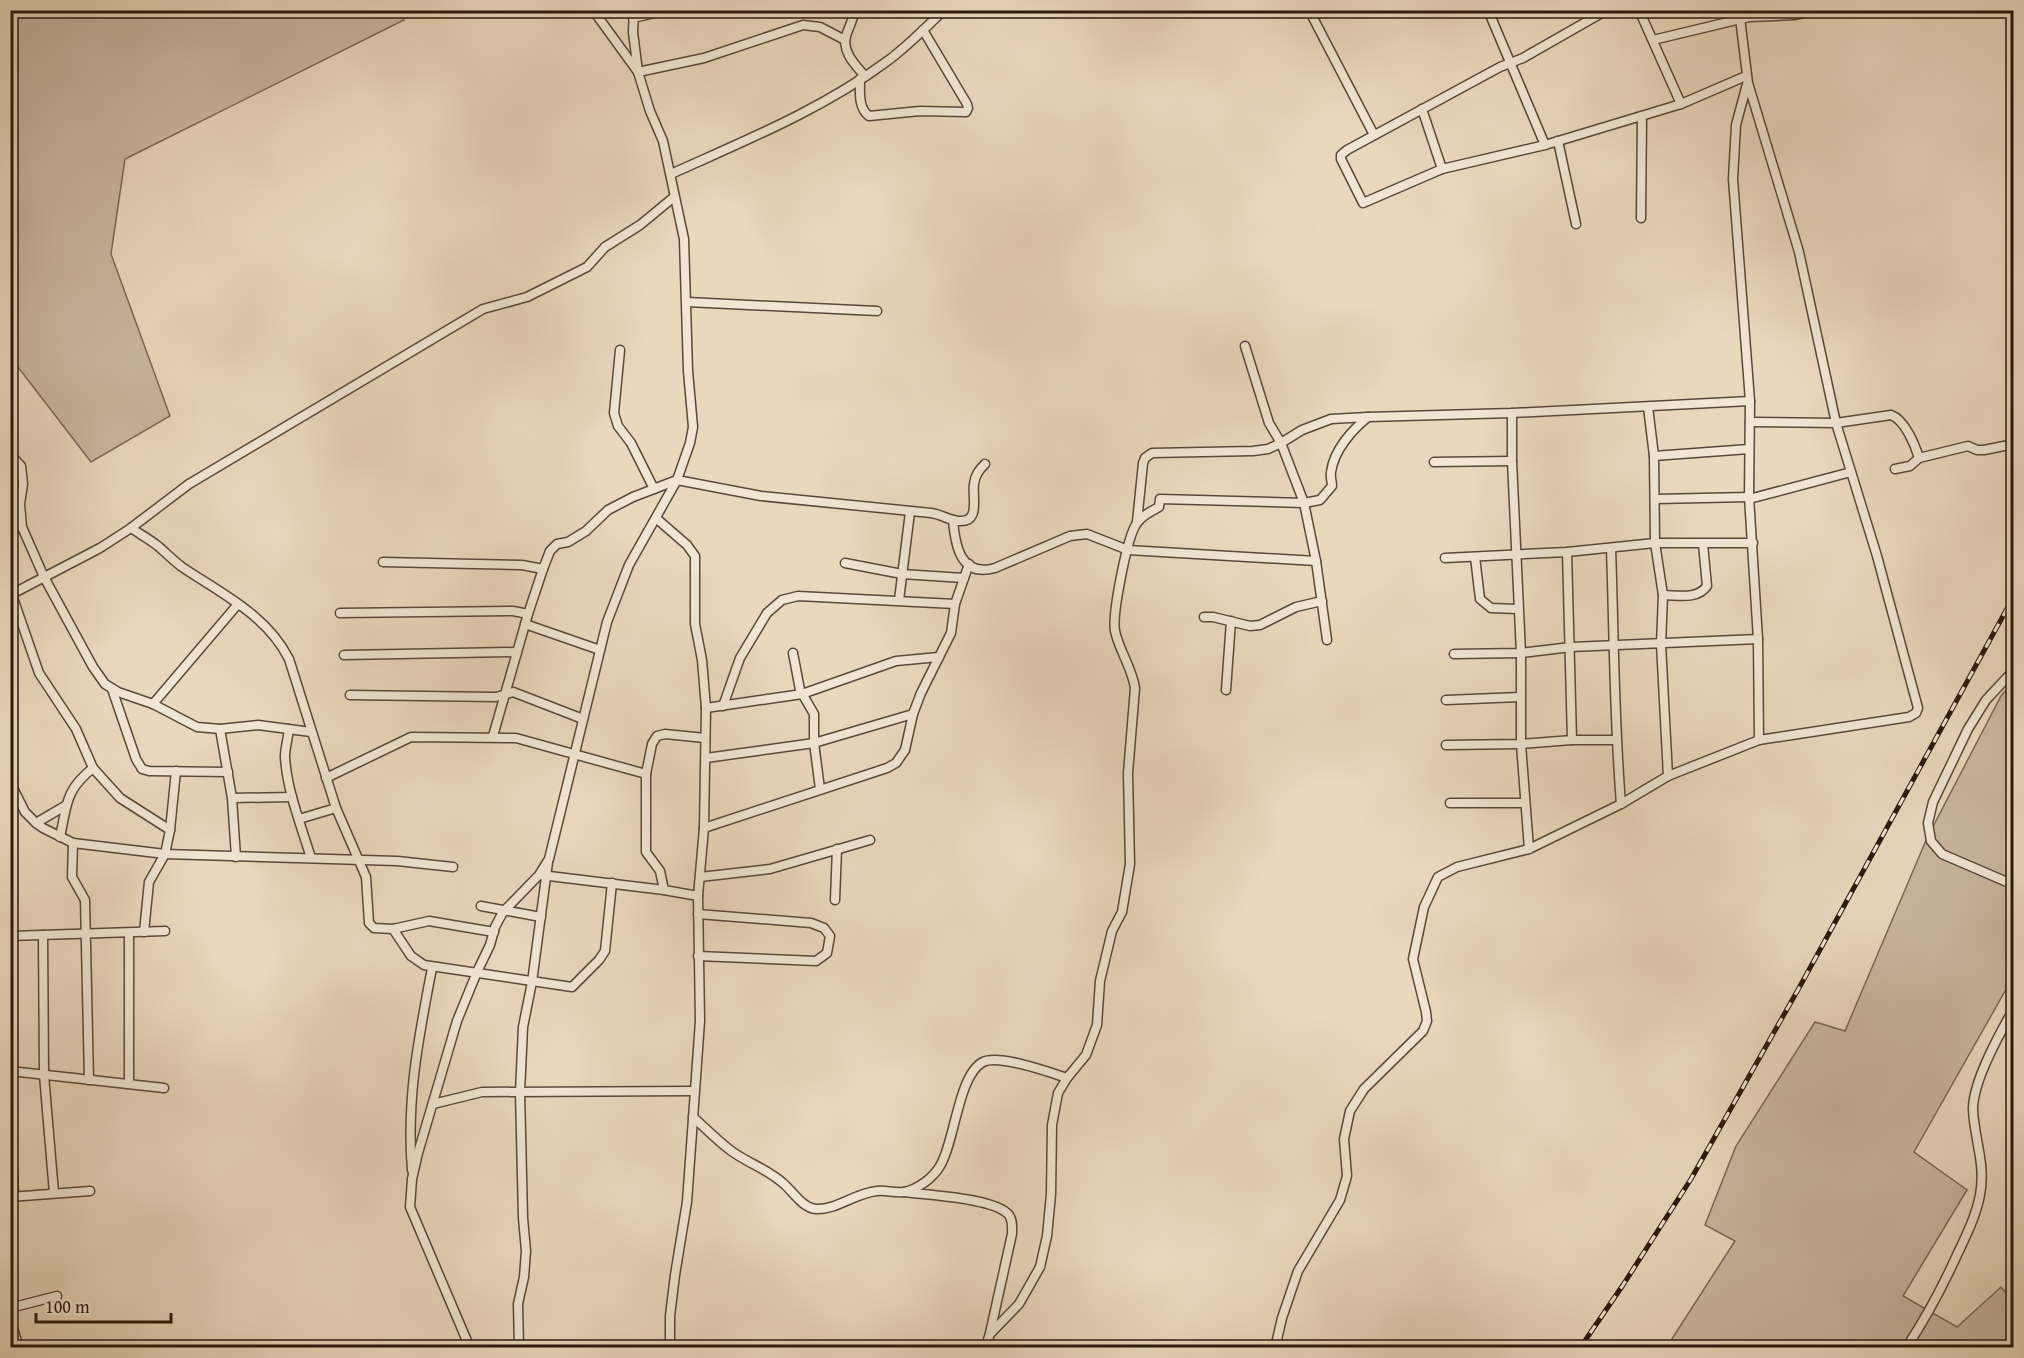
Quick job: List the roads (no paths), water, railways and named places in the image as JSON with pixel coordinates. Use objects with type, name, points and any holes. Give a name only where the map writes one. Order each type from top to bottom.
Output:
[{"type":"street","points":[[593,10],[638,72]]},
{"type":"street","points":[[519,1347],[518,1304],[524,1277],[526,1251],[520,1092],[523,1027],[541,917],[543,875],[549,859],[607,622],[625,574],[677,480],[684,464],[693,427],[688,371],[684,239],[663,141],[650,111],[638,72],[633,14],[668,10]]},
{"type":"street","points":[[855,10],[845,40],[848,53],[862,78],[861,103],[869,116],[920,111],[966,112],[967,104],[923,30]]},
{"type":"street","points":[[671,174],[786,122],[862,78],[903,49],[944,10]]},
{"type":"street","points":[[1309,10],[1374,135]]},
{"type":"street","points":[[1488,10],[1545,145]]},
{"type":"street","points":[[1607,10],[1523,58],[1422,109],[1341,155],[1363,203],[1442,169],[1545,145],[1681,104],[1747,80]]},
{"type":"street","points":[[1639,10],[1681,104]]},
{"type":"street","points":[[1653,40],[1739,15],[1818,10]]},
{"type":"street","points":[[1275,1347],[1298,1271],[1340,1200],[1347,1176],[1344,1138],[1350,1111],[1364,1089],[1424,1031],[1427,1021],[1426,1012],[1413,959],[1424,907],[1438,877],[1456,867],[1528,849],[1621,804],[1668,776],[1759,740],[1909,717],[1916,713],[1918,708],[1877,556],[1836,423],[1799,252],[1747,80],[1739,15]]},
{"type":"street","points":[[638,72],[704,58],[803,26],[820,27],[845,40]]},
{"type":"street","points":[[1747,80],[1736,125],[1733,179],[1750,401],[1749,498],[1758,639],[1759,740]]},
{"type":"street","points":[[1422,109],[1442,169]]},
{"type":"street","points":[[1641,218],[1642,116]]},
{"type":"street","points":[[1558,141],[1576,225]]},
{"type":"street","points":[[170,830],[120,798],[93,768],[76,729],[39,673],[11,595],[100,548],[131,528],[189,484],[483,309],[527,297],[587,267],[605,247],[640,225],[674,196]]},
{"type":"street","points":[[687,302],[877,311]]},
{"type":"street","points":[[1245,346],[1269,423],[1281,443],[1304,503],[1317,561],[1327,640]]},
{"type":"street","points":[[620,350],[614,413],[618,426],[631,443],[654,489]]},
{"type":"street","points":[[990,1334],[1019,1304],[1040,1267],[1047,1236],[1051,1194],[1052,1125],[1058,1093],[1082,1061],[1094,1034],[1099,1015],[1100,981],[1112,931],[1122,912],[1128,873],[1128,773],[1135,688],[1133,677],[1115,632],[1114,613],[1128,550],[1137,522],[1143,463],[1148,455],[1268,449],[1302,429],[1331,419],[1750,401]]},
{"type":"street","points":[[1648,407],[1654,456],[1655,543],[1663,595],[1661,644],[1668,776]]},
{"type":"street","points":[[1512,413],[1521,653],[1521,744],[1528,849]]},
{"type":"street","points":[[1750,422],[1836,423],[1891,415],[1896,417],[1915,444],[1919,458]]},
{"type":"street","points":[[1137,522],[1160,507],[1160,499],[1304,503],[1320,500],[1332,486],[1330,472],[1340,448],[1357,426],[1368,417]]},
{"type":"street","points":[[1895,469],[1910,466],[1919,458],[1968,446],[1984,450],[2013,444]]},
{"type":"street","points":[[1654,456],[1749,449]]},
{"type":"street","points":[[10,454],[21,466],[22,527],[44,577],[93,667],[112,689],[139,766],[148,771],[228,772]]},
{"type":"street","points":[[1434,462],[1512,461]]},
{"type":"street","points":[[493,736],[528,614],[550,551],[557,544],[568,542],[586,531],[608,510],[633,497],[677,480],[761,496],[937,514],[953,520],[965,521],[975,509],[976,477],[985,464]]},
{"type":"street","points":[[1656,499],[1749,498],[1851,472]]},
{"type":"street","points":[[899,600],[910,512]]},
{"type":"street","points":[[657,519],[687,545],[695,556],[695,624],[702,660],[706,708],[704,828],[698,896],[700,1021],[687,1202],[670,1316],[670,1347]]},
{"type":"street","points":[[953,520],[957,550],[969,564],[987,570],[1080,533],[1128,550],[1317,561]]},
{"type":"street","points":[[131,528],[180,565],[261,620],[282,645],[289,659],[336,808],[368,887],[369,923],[374,927],[393,929],[429,921],[494,932]]},
{"type":"street","points":[[1445,558],[1567,552],[1655,543],[1753,543]]},
{"type":"street","points":[[1663,595],[1696,596],[1705,590],[1707,586],[1703,544]]},
{"type":"street","points":[[1611,548],[1616,740],[1621,804]]},
{"type":"street","points":[[1567,552],[1572,740]]},
{"type":"street","points":[[1475,556],[1480,599],[1491,608],[1518,609]]},
{"type":"street","points":[[383,562],[522,565],[543,569]]},
{"type":"street","points":[[845,563],[902,574],[964,578]]},
{"type":"street","points":[[704,828],[887,768],[896,763],[905,750],[913,714],[921,693],[954,624],[955,604],[969,564]]},
{"type":"street","points":[[723,706],[740,658],[775,603],[798,596],[955,604]]},
{"type":"street","points":[[1204,617],[1250,626],[1260,625],[1296,607],[1322,601]]},
{"type":"street","points":[[153,704],[238,604]]},
{"type":"street","points":[[340,613],[513,610],[528,614]]},
{"type":"street","points":[[1226,690],[1231,621]]},
{"type":"street","points":[[525,624],[600,650]]},
{"type":"street","points":[[1454,654],[1521,653],[1571,647],[1758,639]]},
{"type":"street","points":[[344,655],[517,652]]},
{"type":"street","points":[[793,653],[802,694],[814,714],[814,743],[820,789]]},
{"type":"street","points":[[706,708],[802,694],[897,661],[939,657]]},
{"type":"street","points":[[2013,670],[1986,700],[1968,729],[1933,802],[1928,823],[1931,841],[1942,854],[2013,885]]},
{"type":"street","points":[[112,689],[153,704],[197,728],[220,729],[258,725],[311,732]]},
{"type":"street","points":[[350,695],[496,697],[513,692],[583,719]]},
{"type":"street","points":[[1446,700],[1520,697]]},
{"type":"street","points":[[706,759],[814,743],[913,714]]},
{"type":"street","points":[[220,729],[232,798],[236,857]]},
{"type":"street","points":[[289,729],[285,758],[292,797],[311,858]]},
{"type":"street","points":[[664,890],[660,870],[646,852],[646,774],[652,744],[657,736],[665,734],[705,738]]},
{"type":"street","points":[[326,778],[411,737],[516,738],[646,774]]},
{"type":"street","points":[[1446,745],[1616,740]]},
{"type":"street","points":[[60,837],[65,806],[72,789],[93,768]]},
{"type":"street","points":[[144,932],[149,882],[165,854],[170,830],[176,771]]},
{"type":"street","points":[[10,782],[25,812],[36,822],[73,843],[165,854],[397,861],[453,867]]},
{"type":"street","points":[[232,798],[292,797]]},
{"type":"street","points":[[1450,803],[1525,803]]},
{"type":"street","points":[[36,822],[65,806]]},
{"type":"street","points":[[299,819],[336,808]]},
{"type":"street","points":[[700,877],[770,869],[870,840]]},
{"type":"street","points":[[73,843],[72,877],[85,900],[89,1080]]},
{"type":"street","points":[[835,900],[837,849]]},
{"type":"street","points":[[543,875],[698,896]]},
{"type":"street","points":[[412,1179],[458,1021],[499,919],[543,875]]},
{"type":"street","points":[[393,929],[411,956],[423,965],[432,968],[477,972],[572,987],[600,960],[606,944],[612,883]]},
{"type":"street","points":[[481,906],[541,917]]},
{"type":"street","points":[[698,914],[811,923],[824,928],[830,936],[827,953],[816,961],[698,956]]},
{"type":"street","points":[[10,936],[165,931]]},
{"type":"street","points":[[129,933],[129,1084]]},
{"type":"street","points":[[43,935],[44,1075],[54,1193]]},
{"type":"street","points":[[432,968],[414,1059],[409,1135],[412,1179],[410,1207],[470,1347]]},
{"type":"street","points":[[1906,1347],[1939,1295],[1976,1213],[1982,1181],[1981,1152],[1973,1107],[1976,1090],[1997,1039],[2013,1008]]},
{"type":"street","points":[[10,1019],[10,1065]]},
{"type":"street","points":[[904,1192],[932,1176],[941,1165],[963,1091],[974,1071],[983,1062],[995,1060],[1024,1065],[1067,1078]]},
{"type":"street","points":[[10,1071],[164,1088]]},
{"type":"street","points":[[433,1104],[482,1092],[694,1091]]},
{"type":"street","points":[[10,1107],[12,1197],[90,1191]]},
{"type":"street","points":[[693,1117],[730,1151],[770,1173],[811,1208],[833,1206],[868,1192],[904,1192],[984,1202],[1009,1216],[1012,1223],[1012,1234],[990,1334],[985,1347]]},
{"type":"street","points":[[10,1308],[57,1296]]},
{"type":"street","points":[[10,1318],[19,1347]]},
{"type":"railway","points":[[1580,1348],[1691,1179],[1799,988],[2014,596]]}]
